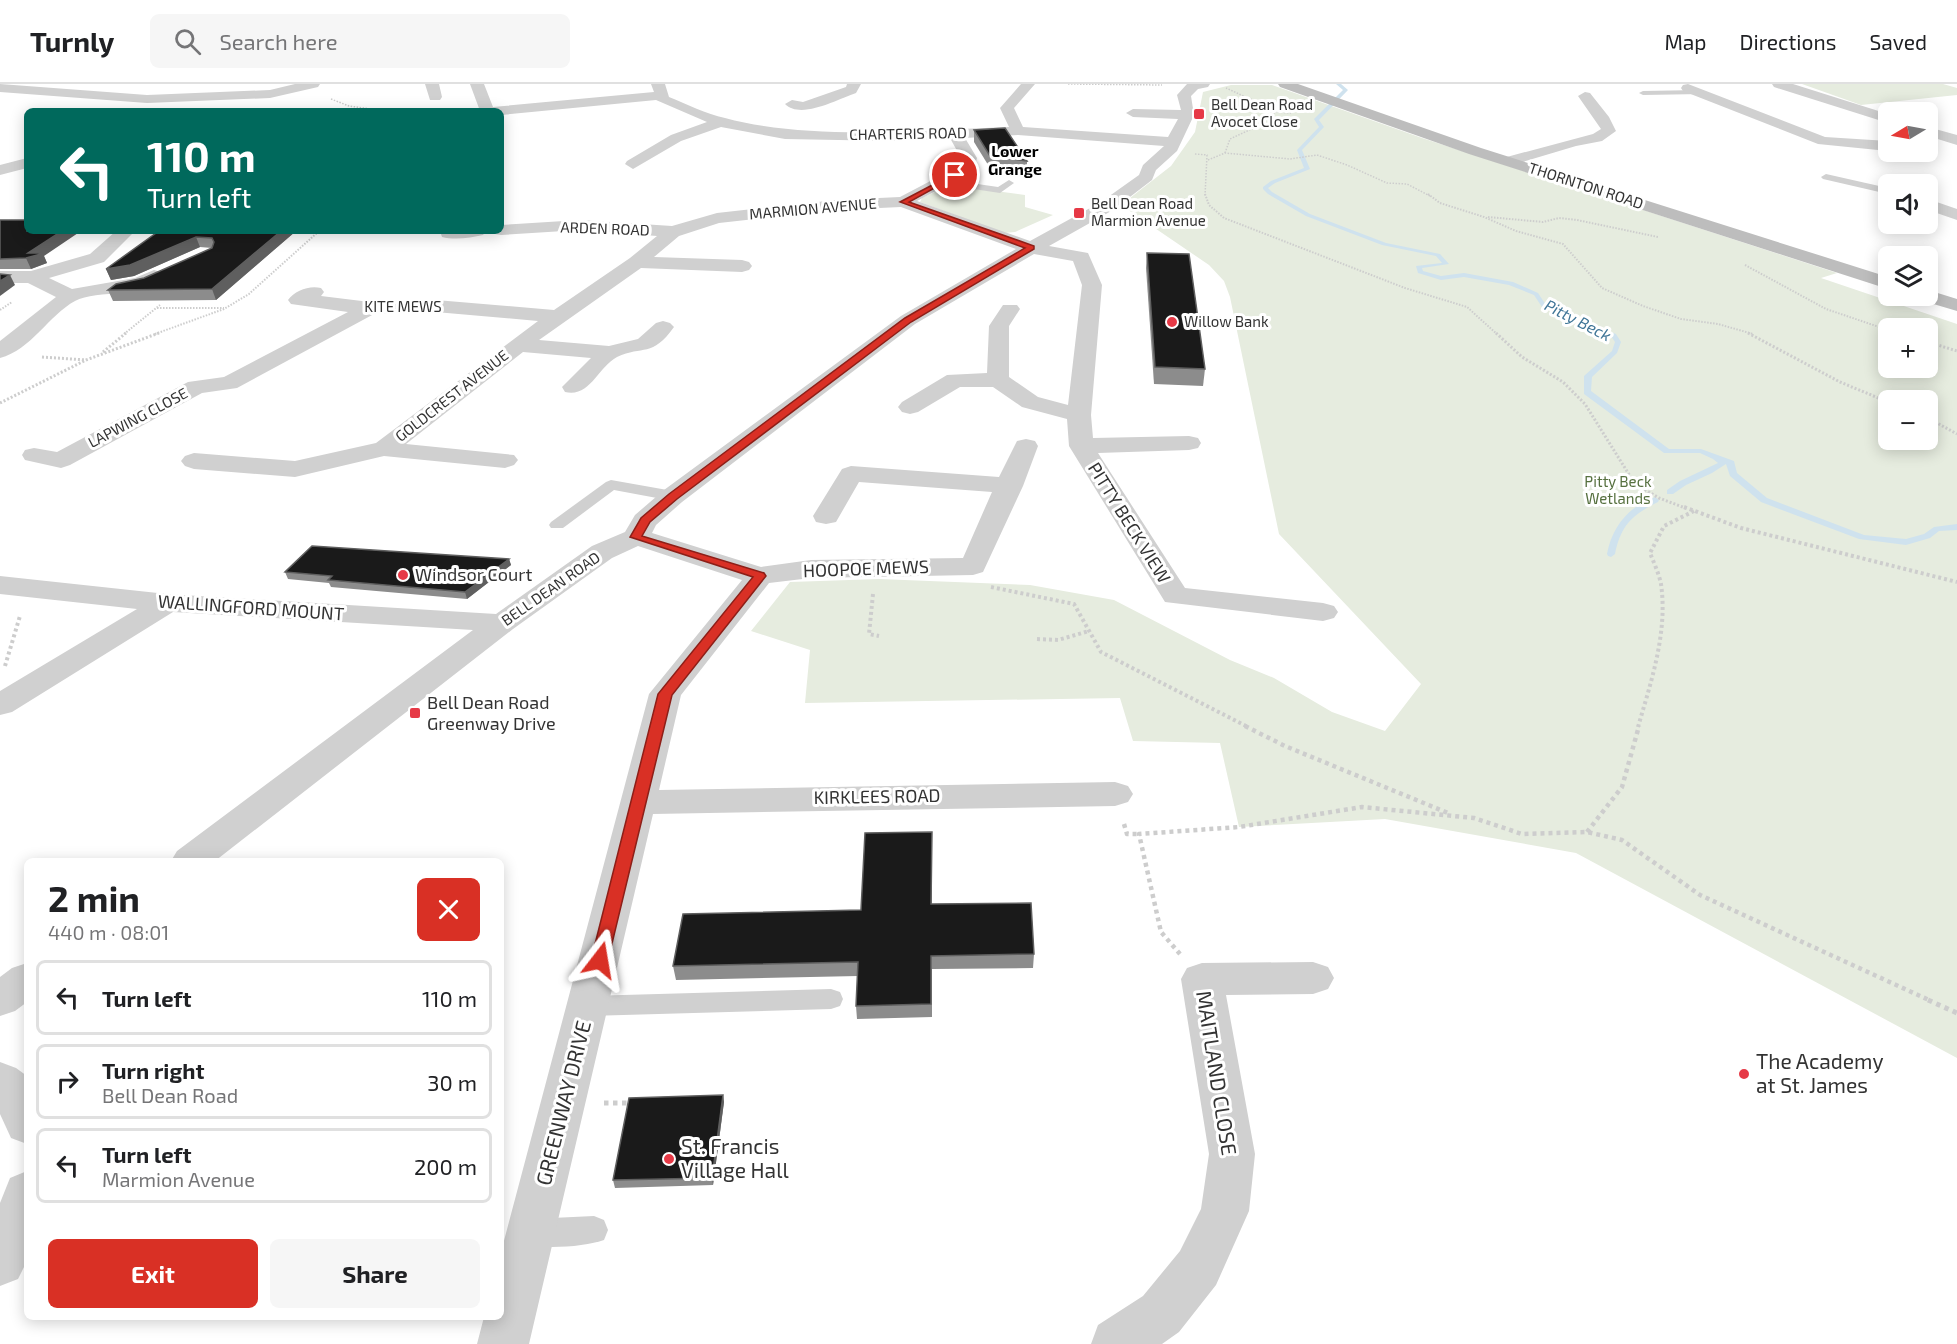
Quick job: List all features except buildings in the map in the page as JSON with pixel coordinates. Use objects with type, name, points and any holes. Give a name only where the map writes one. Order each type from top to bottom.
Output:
[{"type":"main road","name":"THORNTON ROAD","points":[[1285,84],[1358,111],[1509,161],[1878,280]]},
{"type":"main road","points":[[1938,299],[1957,305]]},
{"type":"street","points":[[477,84],[486,108]]},
{"type":"street","points":[[792,104],[804,106],[851,90],[854,84]]},
{"type":"street","points":[[1779,84],[1878,115]]},
{"type":"street","points":[[0,88],[136,99],[270,94],[310,85]]},
{"type":"street","points":[[1000,89],[1025,88]]},
{"type":"street","points":[[1018,131],[1007,108],[1025,88]]},
{"type":"street","points":[[504,110],[660,89]]},
{"type":"street","name":"CHARTERIS ROAD","points":[[660,89],[663,99],[720,122],[786,134],[847,135],[934,130],[956,135],[1018,131],[1171,147]]},
{"type":"street","points":[[1694,90],[1823,141],[1878,145]]},
{"type":"street","points":[[1133,113],[1203,96]]},
{"type":"street","name":"BELL DEAN ROAD","points":[[194,858],[502,623],[602,552],[636,537],[645,521],[673,496],[908,320],[1107,206],[1146,177],[1149,168],[1171,147],[1203,96]]},
{"type":"street","points":[[1509,161],[1597,138],[1609,131],[1604,120],[1585,96]]},
{"type":"street","points":[[154,108],[168,98]]},
{"type":"street","points":[[121,108],[136,99]]},
{"type":"street","points":[[633,164],[676,138],[720,122]]},
{"type":"street","points":[[1938,134],[1956,140]]},
{"type":"street","points":[[831,150],[847,135]]},
{"type":"street","points":[[903,202],[967,168],[969,159],[956,135]]},
{"type":"street","points":[[1938,141],[1956,140]]},
{"type":"street","points":[[2,178],[24,165]]},
{"type":"street","name":"MARMION AVENUE","points":[[560,317],[637,262],[673,232],[717,218],[768,211],[903,202],[1031,248]]},
{"type":"street","points":[[1938,208],[1957,215]]},
{"type":"street","name":"ARDEN ROAD","points":[[504,230],[580,225],[673,232]]},
{"type":"street","points":[[0,277],[32,276],[97,258],[123,234]]},
{"type":"street","name":"PITTY BECK VIEW","points":[[1031,248],[1081,257],[1092,285],[1079,415],[1081,446],[1175,596],[1323,612]]},
{"type":"street","points":[[637,262],[742,266]]},
{"type":"street","points":[[0,351],[25,334],[69,296],[140,283],[169,270]]},
{"type":"street","points":[[32,276],[69,296]]},
{"type":"street","name":"KITE MEWS","points":[[314,292],[298,300],[370,308],[424,305],[560,317]]},
{"type":"street","name":"LAPWING CLOSE","points":[[34,455],[61,460],[196,387],[229,383],[370,308]]},
{"type":"street","points":[[998,380],[999,326],[1010,309]]},
{"type":"street","name":"GOLDCREST AVENUE","points":[[194,461],[295,469],[384,449],[518,345],[560,317]]},
{"type":"street","points":[[518,345],[609,353],[646,345],[663,327]]},
{"type":"street","points":[[573,387],[609,353]]},
{"type":"street","points":[[910,407],[955,380],[998,380],[1030,402],[1079,415]]},
{"type":"street","name":"PITTY BECK VIEW","points":[[1081,446],[1189,443]]},
{"type":"street","points":[[973,566],[1026,446]]},
{"type":"street","points":[[384,449],[505,460]]},
{"type":"street","points":[[826,516],[851,474],[1010,486]]},
{"type":"street","points":[[636,537],[760,576]]},
{"type":"street","name":"HOOPOE MEWS","points":[[760,576],[811,569],[973,566]]},
{"type":"street","name":"GREENWAY DRIVE","points":[[503,1344],[640,802],[665,694],[760,576]]},
{"type":"street","name":"WALLINGFORD MOUNT","points":[[14,586],[167,603],[502,623]]},
{"type":"street","points":[[0,705],[167,603]]},
{"type":"street","name":"KIRKLEES ROAD","points":[[640,802],[1115,794]]},
{"type":"street","name":"MAITLAND CLOSE","points":[[1117,1344],[1161,1314],[1198,1268],[1225,1211],[1232,1154],[1202,980],[1313,978]]},
{"type":"street","points":[[0,999],[24,981]]},
{"type":"street","points":[[0,1081],[12,1090],[24,1117]]},
{"type":"street","points":[[0,1262],[15,1236],[24,1204]]},
{"type":"lane","points":[[1643,93],[1694,90]]},
{"type":"lane","points":[[1826,177],[1878,189]]},
{"type":"lane","points":[[943,182],[1000,190],[1009,183]]},
{"type":"lane","points":[[557,525],[611,485],[673,496]]},
{"type":"lane","points":[[588,1006],[831,999]]},
{"type":"lane","points":[[531,1233],[594,1230]]},
{"type":"path","points":[[1068,84],[1250,99],[1270,104],[1275,112]]},
{"type":"path","points":[[310,85],[325,97],[349,106],[363,108]]},
{"type":"path","points":[[1203,96],[1275,112],[1299,113]]},
{"type":"path","points":[[1208,160],[1225,153],[1230,140],[1248,129],[1267,123],[1275,112]]},
{"type":"path","points":[[1171,147],[1208,155],[1206,202],[1209,209],[1242,226],[1405,288],[1467,307],[1522,357],[1563,382],[1585,404],[1635,484],[1659,498],[1741,528],[1957,582]]},
{"type":"path","points":[[1225,153],[1290,159],[1317,155],[1347,165],[1387,183],[1407,184],[1422,190],[1440,203],[1484,217],[1516,231],[1563,244],[1602,288],[1681,319],[1718,324],[1752,334],[1840,382],[1878,398]]},
{"type":"path","points":[[1484,217],[1544,222],[1560,218],[1577,220],[1665,239]]},
{"type":"path","points":[[0,403],[86,360],[226,308],[249,294],[316,234]]},
{"type":"path","points":[[1742,264],[1826,309],[1878,327]]},
{"type":"path","points":[[156,308],[226,308]]},
{"type":"path","points":[[1938,345],[1957,351]]},
{"type":"path","points":[[1938,424],[1957,434]]},
{"type":"path","points":[[1587,832],[1623,787],[1655,666],[1662,620],[1661,583],[1650,553],[1664,526],[1695,511]]},
{"type":"path","points":[[973,566],[992,588],[1074,604],[1101,652],[1285,746],[1452,814]]},
{"type":"path","points":[[877,568],[869,634],[879,636]]},
{"type":"path","points":[[3,671],[14,586]]},
{"type":"path","points":[[1037,639],[1058,640],[1089,631]]},
{"type":"path","points":[[1202,980],[1161,932],[1139,834],[1239,827],[1362,807],[1452,814],[1474,818],[1522,834],[1587,832],[1622,840],[1700,895],[1957,1013]]},
{"type":"path","points":[[563,1104],[642,1102]]},
{"type":"green space","points":[[1802,84],[1943,84],[1957,88],[1957,95],[1861,105]]},
{"type":"green space","name":"Pitty Beck Wetlands","points":[[1231,85],[1272,85],[1422,138],[1837,273],[1821,278],[1878,297],[1878,306],[1904,306],[1957,324],[1957,1058],[1576,853],[1385,819],[1239,827],[1220,743],[1133,741],[1120,698],[805,703],[810,650],[751,631],[790,582],[879,579],[1030,585],[1114,600],[1230,660],[1274,678],[1332,712],[1385,731],[1421,684],[1279,534],[1230,297],[1224,281],[1209,265],[1121,205],[1171,166],[1195,132],[1203,92]]},
{"type":"green space","points":[[950,185],[1025,195],[1025,207],[1053,215],[1015,232],[1004,233],[920,202],[922,198]]},
{"type":"waterway","name":"Pitty Beck","points":[[1338,84],[1346,90],[1316,120],[1322,127],[1299,150],[1307,169],[1273,182],[1265,188],[1270,193],[1308,215],[1384,244],[1438,255],[1446,264],[1418,267],[1420,272],[1441,278],[1464,275],[1511,283],[1536,294],[1544,306],[1614,335],[1618,342],[1615,352],[1588,376],[1587,392],[1667,451],[1701,451],[1731,463],[1733,474],[1764,500],[1862,537],[1906,542],[1927,536],[1937,529],[1957,527]]},
{"type":"waterway","points":[[1670,492],[1723,463],[1717,459]]},
{"type":"waterway","points":[[1611,554],[1616,534],[1625,520],[1655,500]]},
{"type":"place","name":"Bell Dean Road Avocet Close","points":[[1199,114]]},
{"type":"place","name":"Bell Dean Road Marmion Avenue","points":[[1079,213]]},
{"type":"place","name":"Willow Bank","points":[[1172,322]]},
{"type":"place","name":"Windsor Court","points":[[403,575]]},
{"type":"place","name":"Bell Dean Road Greenway Drive","points":[[415,713]]},
{"type":"place","name":"The Academy at St. James","points":[[1744,1074]]},
{"type":"place","name":"St. Francis Village Hall","points":[[669,1159]]},
{"type":"district","name":"Lower Grange","points":[[1015,160]]},
{"type":"route","points":[[600,960],[665,694],[760,576],[636,537],[645,521],[673,496],[908,320],[1031,248],[903,202],[955,175]]}]
